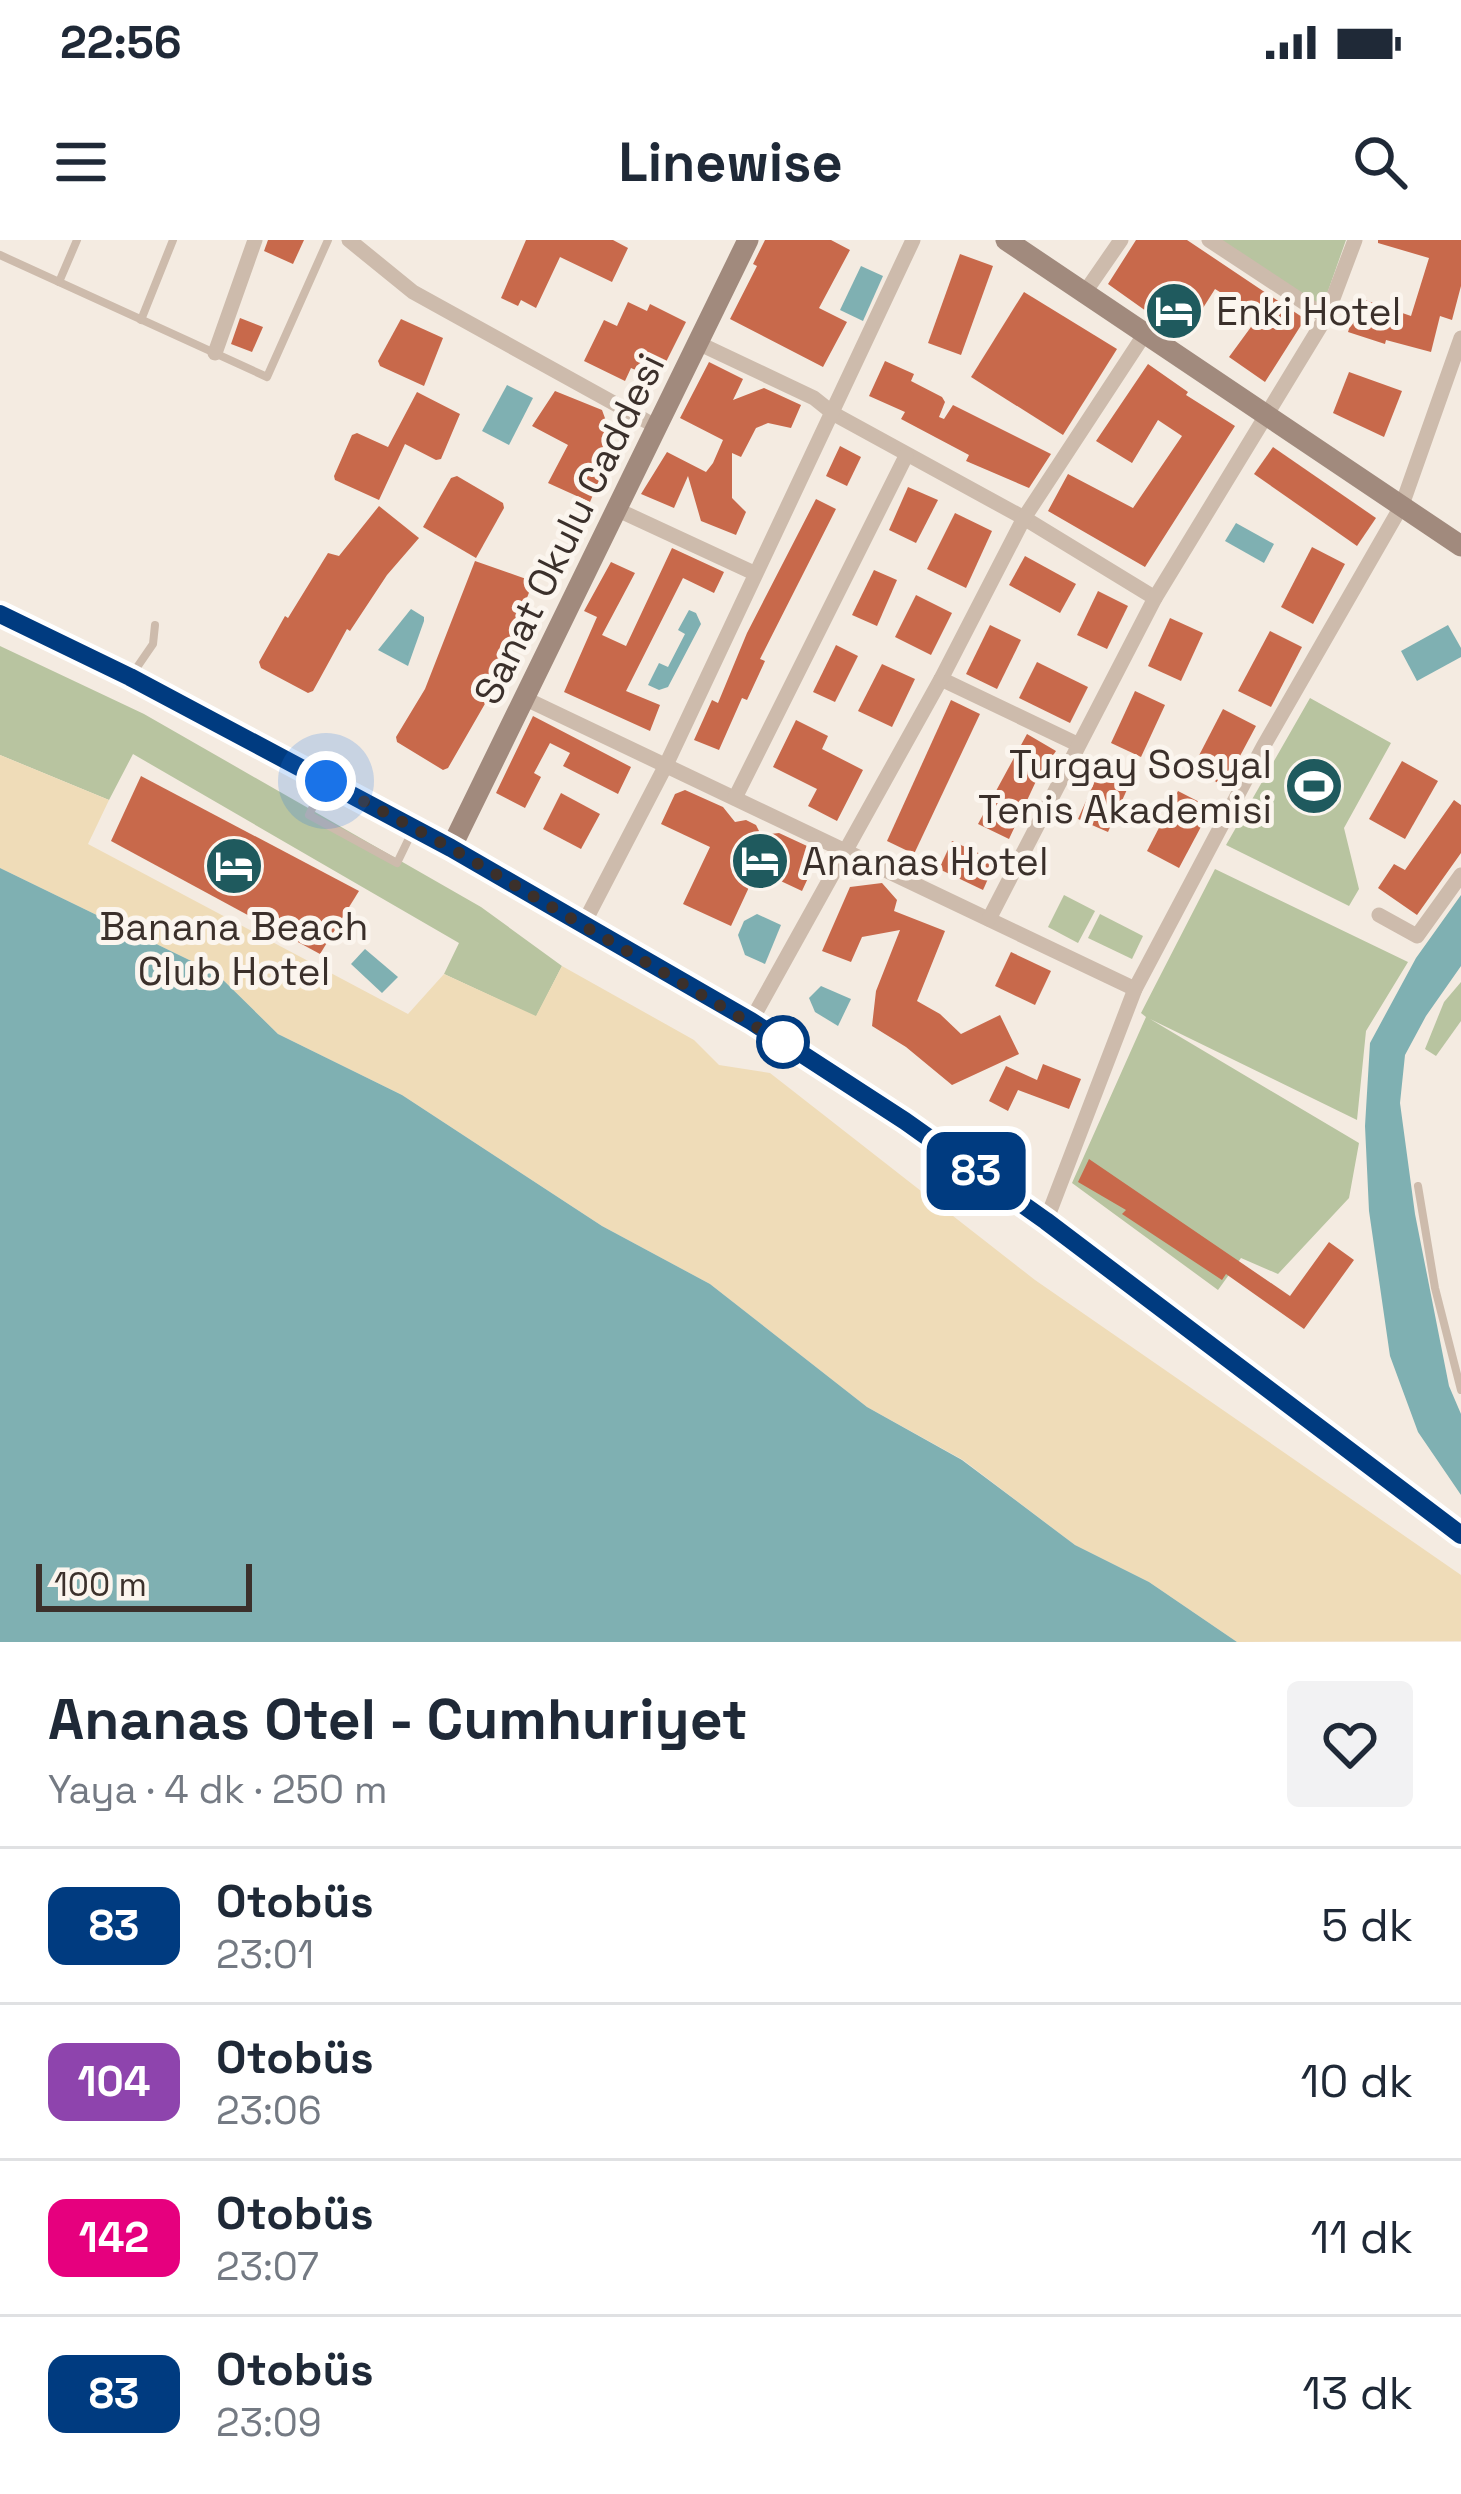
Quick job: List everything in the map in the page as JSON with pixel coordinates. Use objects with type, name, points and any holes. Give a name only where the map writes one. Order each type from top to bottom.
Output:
[{"type":"main road","name":"Sanat Okulu Caddesi","points":[[451,848],[748,240]]},
{"type":"main road","points":[[1014,243],[1083,295],[1461,547]]},
{"type":"main road","points":[[0,614],[130,677],[451,848],[751,1021],[905,1121],[1046,1221],[1461,1535]]},
{"type":"street","points":[[215,353],[255,240]]},
{"type":"street","points":[[349,240],[413,292],[657,428]]},
{"type":"street","points":[[583,925],[666,765],[913,240]]},
{"type":"street","points":[[1083,295],[1120,240]]},
{"type":"street","points":[[1209,240],[1326,317]]},
{"type":"street","points":[[989,919],[1155,598],[1326,317],[1355,240]]},
{"type":"street","points":[[751,1021],[941,679],[1024,518],[1144,335]]},
{"type":"street","points":[[1046,1221],[1135,988],[1263,748],[1402,505],[1461,338]]},
{"type":"street","points":[[700,344],[814,398],[834,414],[1024,518],[1155,598]]},
{"type":"street","points":[[735,798],[906,455]]},
{"type":"street","points":[[618,510],[754,573]]},
{"type":"street","points":[[941,679],[1077,744]]},
{"type":"street","points":[[526,699],[1135,988]]},
{"type":"street","points":[[1379,915],[1418,936],[1461,875]]},
{"type":"lane","points":[[59,282],[77,240]]},
{"type":"lane","points":[[141,320],[173,240]]},
{"type":"lane","points":[[0,255],[267,377],[328,240]]},
{"type":"lane","points":[[130,677],[153,644],[155,626]]},
{"type":"lane","points":[[326,781],[309,815],[397,863],[414,828]]},
{"type":"lane","points":[[1418,1186],[1435,1288],[1461,1390]]},
{"type":"green space","points":[[1215,240],[1346,240],[1321,311]]},
{"type":"green space","points":[[0,646],[144,714],[481,907],[562,966],[536,1017],[444,974],[459,943],[133,754],[109,800],[0,755]]},
{"type":"green space","name":"Turgay Sosyal Tenis Akademisi","points":[[1310,698],[1391,743],[1344,828],[1359,889],[1349,906],[1226,845]]},
{"type":"green space","points":[[1215,869],[1408,962],[1366,1031],[1357,1120],[1150,1019],[1359,1143],[1349,1198],[1278,1274],[1241,1258],[1218,1290],[1072,1183],[1146,1017],[1141,1013]]},
{"type":"green space","points":[[1064,895],[1095,911],[1078,943],[1048,927]]},
{"type":"green space","points":[[1100,914],[1143,936],[1132,959],[1088,938]]},
{"type":"green space","points":[[1461,982],[1461,1021],[1436,1056],[1425,1049],[1444,1002]]},
{"type":"sand","points":[[0,755],[109,800],[88,844],[408,1014],[444,974],[536,1016],[562,966],[694,1040],[719,1065],[770,1073],[1035,1280],[1461,1575],[1461,1641],[1237,1642],[1149,1582],[1075,1545],[963,1460],[867,1407],[710,1284],[602,1226],[402,1095],[278,1034],[216,973],[0,868]]},
{"type":"water","points":[[861,266],[883,276],[863,321],[840,310]]},
{"type":"water","points":[[507,385],[533,398],[509,445],[482,431]]},
{"type":"water","points":[[1236,523],[1274,544],[1264,563],[1225,541]]},
{"type":"water","points":[[411,609],[424,621],[408,666],[378,650]]},
{"type":"water","points":[[689,610],[701,624],[668,687],[659,690],[648,685],[659,663],[668,667],[685,634],[678,630]]},
{"type":"water","points":[[1448,625],[1461,657],[1417,681],[1401,651]]},
{"type":"water","points":[[0,868],[216,973],[278,1034],[402,1095],[602,1226],[710,1284],[867,1407],[962,1460],[1075,1545],[1149,1582],[1237,1642],[0,1642]]},
{"type":"water","points":[[1461,895],[1461,966],[1405,1055],[1400,1103],[1415,1214],[1449,1386],[1461,1414],[1461,1495],[1418,1432],[1390,1356],[1369,1211],[1365,1126],[1370,1043],[1416,958]]},
{"type":"water","points":[[757,914],[781,925],[765,964],[745,955],[738,935],[744,921]]},
{"type":"water","points":[[365,949],[398,977],[382,993],[351,964]]},
{"type":"water","points":[[821,986],[851,999],[838,1026],[815,1012],[809,998]]},
{"type":"building","points":[[268,240],[304,240],[293,264],[264,251]]},
{"type":"building","points":[[526,240],[613,240],[628,248],[612,282],[560,257],[536,308],[501,298]]},
{"type":"building","points":[[765,240],[831,240],[850,250],[819,308],[847,322],[823,367],[730,319]]},
{"type":"building","name":"Enki Hotel","points":[[1136,240],[1187,240],[1305,319],[1265,382],[1229,357],[1259,316],[1215,289],[1184,338],[1108,284]]},
{"type":"building","points":[[1378,240],[1461,240],[1461,286],[1452,320],[1440,316],[1431,352],[1348,332],[1359,298],[1411,316],[1429,258]]},
{"type":"building","points":[[960,254],[993,266],[961,355],[928,343]]},
{"type":"building","points":[[1024,292],[1117,349],[1063,435],[971,377]]},
{"type":"building","points":[[628,302],[647,311],[650,304],[686,322],[657,380],[631,368],[625,381],[584,361],[604,320],[617,326]]},
{"type":"building","points":[[240,318],[263,327],[252,352],[231,344]]},
{"type":"building","points":[[401,319],[443,338],[424,386],[378,361]]},
{"type":"building","points":[[885,361],[914,374],[911,381],[942,397],[945,402],[939,417],[944,419],[953,405],[1051,454],[1029,488],[966,461],[969,455],[901,419],[905,412],[869,396]]},
{"type":"building","points":[[709,362],[743,379],[733,400],[764,388],[801,405],[791,428],[768,423],[756,428],[741,457],[732,453],[732,498],[746,512],[736,535],[701,521],[688,476],[674,508],[641,494],[667,452],[706,472],[713,463],[723,440],[680,418]]},
{"type":"building","points":[[1148,364],[1235,426],[1145,567],[1048,511],[1068,474],[1133,508],[1182,436],[1158,420],[1132,463],[1096,441]]},
{"type":"building","points":[[1349,372],[1402,391],[1384,437],[1333,413]]},
{"type":"building","points":[[555,391],[602,410],[617,451],[610,454],[590,502],[548,483],[568,445],[532,426]]},
{"type":"building","points":[[417,392],[460,414],[441,459],[405,444],[379,500],[335,480],[352,435],[388,447]]},
{"type":"building","points":[[840,446],[861,457],[847,486],[826,476]]},
{"type":"building","points":[[1273,447],[1376,518],[1357,546],[1254,474]]},
{"type":"building","points":[[457,476],[503,503],[476,558],[423,527],[451,478]]},
{"type":"building","points":[[908,487],[938,500],[916,543],[889,530]]},
{"type":"building","points":[[816,499],[836,509],[760,659],[765,661],[747,700],[742,698],[719,750],[694,740],[712,700],[718,703],[747,633]]},
{"type":"building","points":[[379,506],[419,538],[347,629],[313,691],[308,693],[261,668],[259,662],[285,616],[288,618],[328,553],[339,556]]},
{"type":"building","points":[[955,513],[992,531],[966,588],[927,569]]},
{"type":"building","points":[[1312,547],[1345,564],[1313,624],[1281,607]]},
{"type":"building","points":[[672,548],[724,572],[714,593],[683,578],[626,691],[660,705],[650,731],[564,692],[597,617],[584,611],[611,562],[635,573],[602,635],[626,646]]},
{"type":"building","points":[[1025,556],[1076,584],[1060,613],[1009,585]]},
{"type":"building","points":[[475,561],[532,585],[486,702],[443,770],[396,737],[425,689]]},
{"type":"building","points":[[874,570],[897,580],[877,626],[852,615]]},
{"type":"building","points":[[1098,591],[1128,606],[1107,649],[1077,635]]},
{"type":"building","points":[[916,595],[952,613],[931,655],[895,637]]},
{"type":"building","points":[[1170,618],[1203,633],[1181,681],[1148,666]]},
{"type":"building","points":[[990,625],[1021,640],[997,689],[966,674]]},
{"type":"building","points":[[1270,631],[1302,647],[1271,707],[1238,691]]},
{"type":"building","points":[[836,645],[858,656],[835,702],[813,692]]},
{"type":"building","points":[[1037,662],[1088,687],[1070,723],[1019,698]]},
{"type":"building","points":[[882,664],[915,679],[892,727],[858,711]]},
{"type":"building","points":[[1135,691],[1165,705],[1141,757],[1111,743]]},
{"type":"building","points":[[951,700],[980,714],[914,854],[887,841]]},
{"type":"building","points":[[1223,709],[1256,726],[1224,786],[1192,769]]},
{"type":"building","points":[[533,716],[631,767],[618,794],[563,766],[570,753],[550,743],[534,773],[541,777],[525,808],[496,793]]},
{"type":"building","points":[[796,720],[828,736],[822,749],[863,770],[837,821],[808,806],[817,789],[773,767]]},
{"type":"building","points":[[1027,734],[1056,751],[1009,839],[978,824]]},
{"type":"building","points":[[1402,761],[1438,781],[1405,839],[1369,819]]},
{"type":"building","points":[[1099,772],[1129,785],[1108,832],[1078,819]]},
{"type":"building","name":"Banana Beach Club Hotel","points":[[141,776],[359,891],[320,954],[111,841]]},
{"type":"building","name":"Ananas Hotel","points":[[685,790],[723,807],[735,822],[756,825],[761,835],[779,833],[820,852],[802,891],[757,870],[731,926],[683,904],[710,847],[661,824],[675,794]]},
{"type":"building","points":[[1178,791],[1211,808],[1179,868],[1147,851]]},
{"type":"building","points":[[561,793],[600,814],[581,849],[543,829]]},
{"type":"building","points":[[1454,800],[1461,805],[1461,853],[1417,915],[1378,888],[1394,864],[1405,870]]},
{"type":"building","points":[[952,841],[996,861],[983,890],[939,869]]},
{"type":"building","points":[[882,883],[897,900],[894,911],[945,931],[917,1001],[961,1034],[1000,1015],[1019,1054],[952,1085],[872,1026],[876,991],[900,930],[862,937],[851,962],[822,951],[850,887]]},
{"type":"building","points":[[1011,952],[1051,971],[1035,1005],[995,986]]},
{"type":"building","points":[[1043,1064],[1081,1079],[1069,1109],[1018,1090],[1008,1111],[989,1101],[1006,1066],[1037,1080]]},
{"type":"building","points":[[1089,1159],[1290,1296],[1329,1242],[1354,1260],[1304,1329],[1226,1274],[1222,1280],[1122,1214],[1126,1210],[1078,1182]]},
{"type":"bus line","name":"83","points":[[0,614],[130,677],[451,848],[751,1021],[905,1121],[1046,1221],[1461,1535]]},
{"type":"place","name":"Enki Hotel","points":[[1174,311]]},
{"type":"place","name":"Turgay Sosyal Tenis Akademisi","points":[[1314,786]]},
{"type":"place","name":"Ananas Hotel","points":[[760,861]]},
{"type":"place","name":"Banana Beach Club Hotel","points":[[234,866]]},
{"type":"route","points":[[326,781],[451,848],[789,1046],[783,1042]]}]
